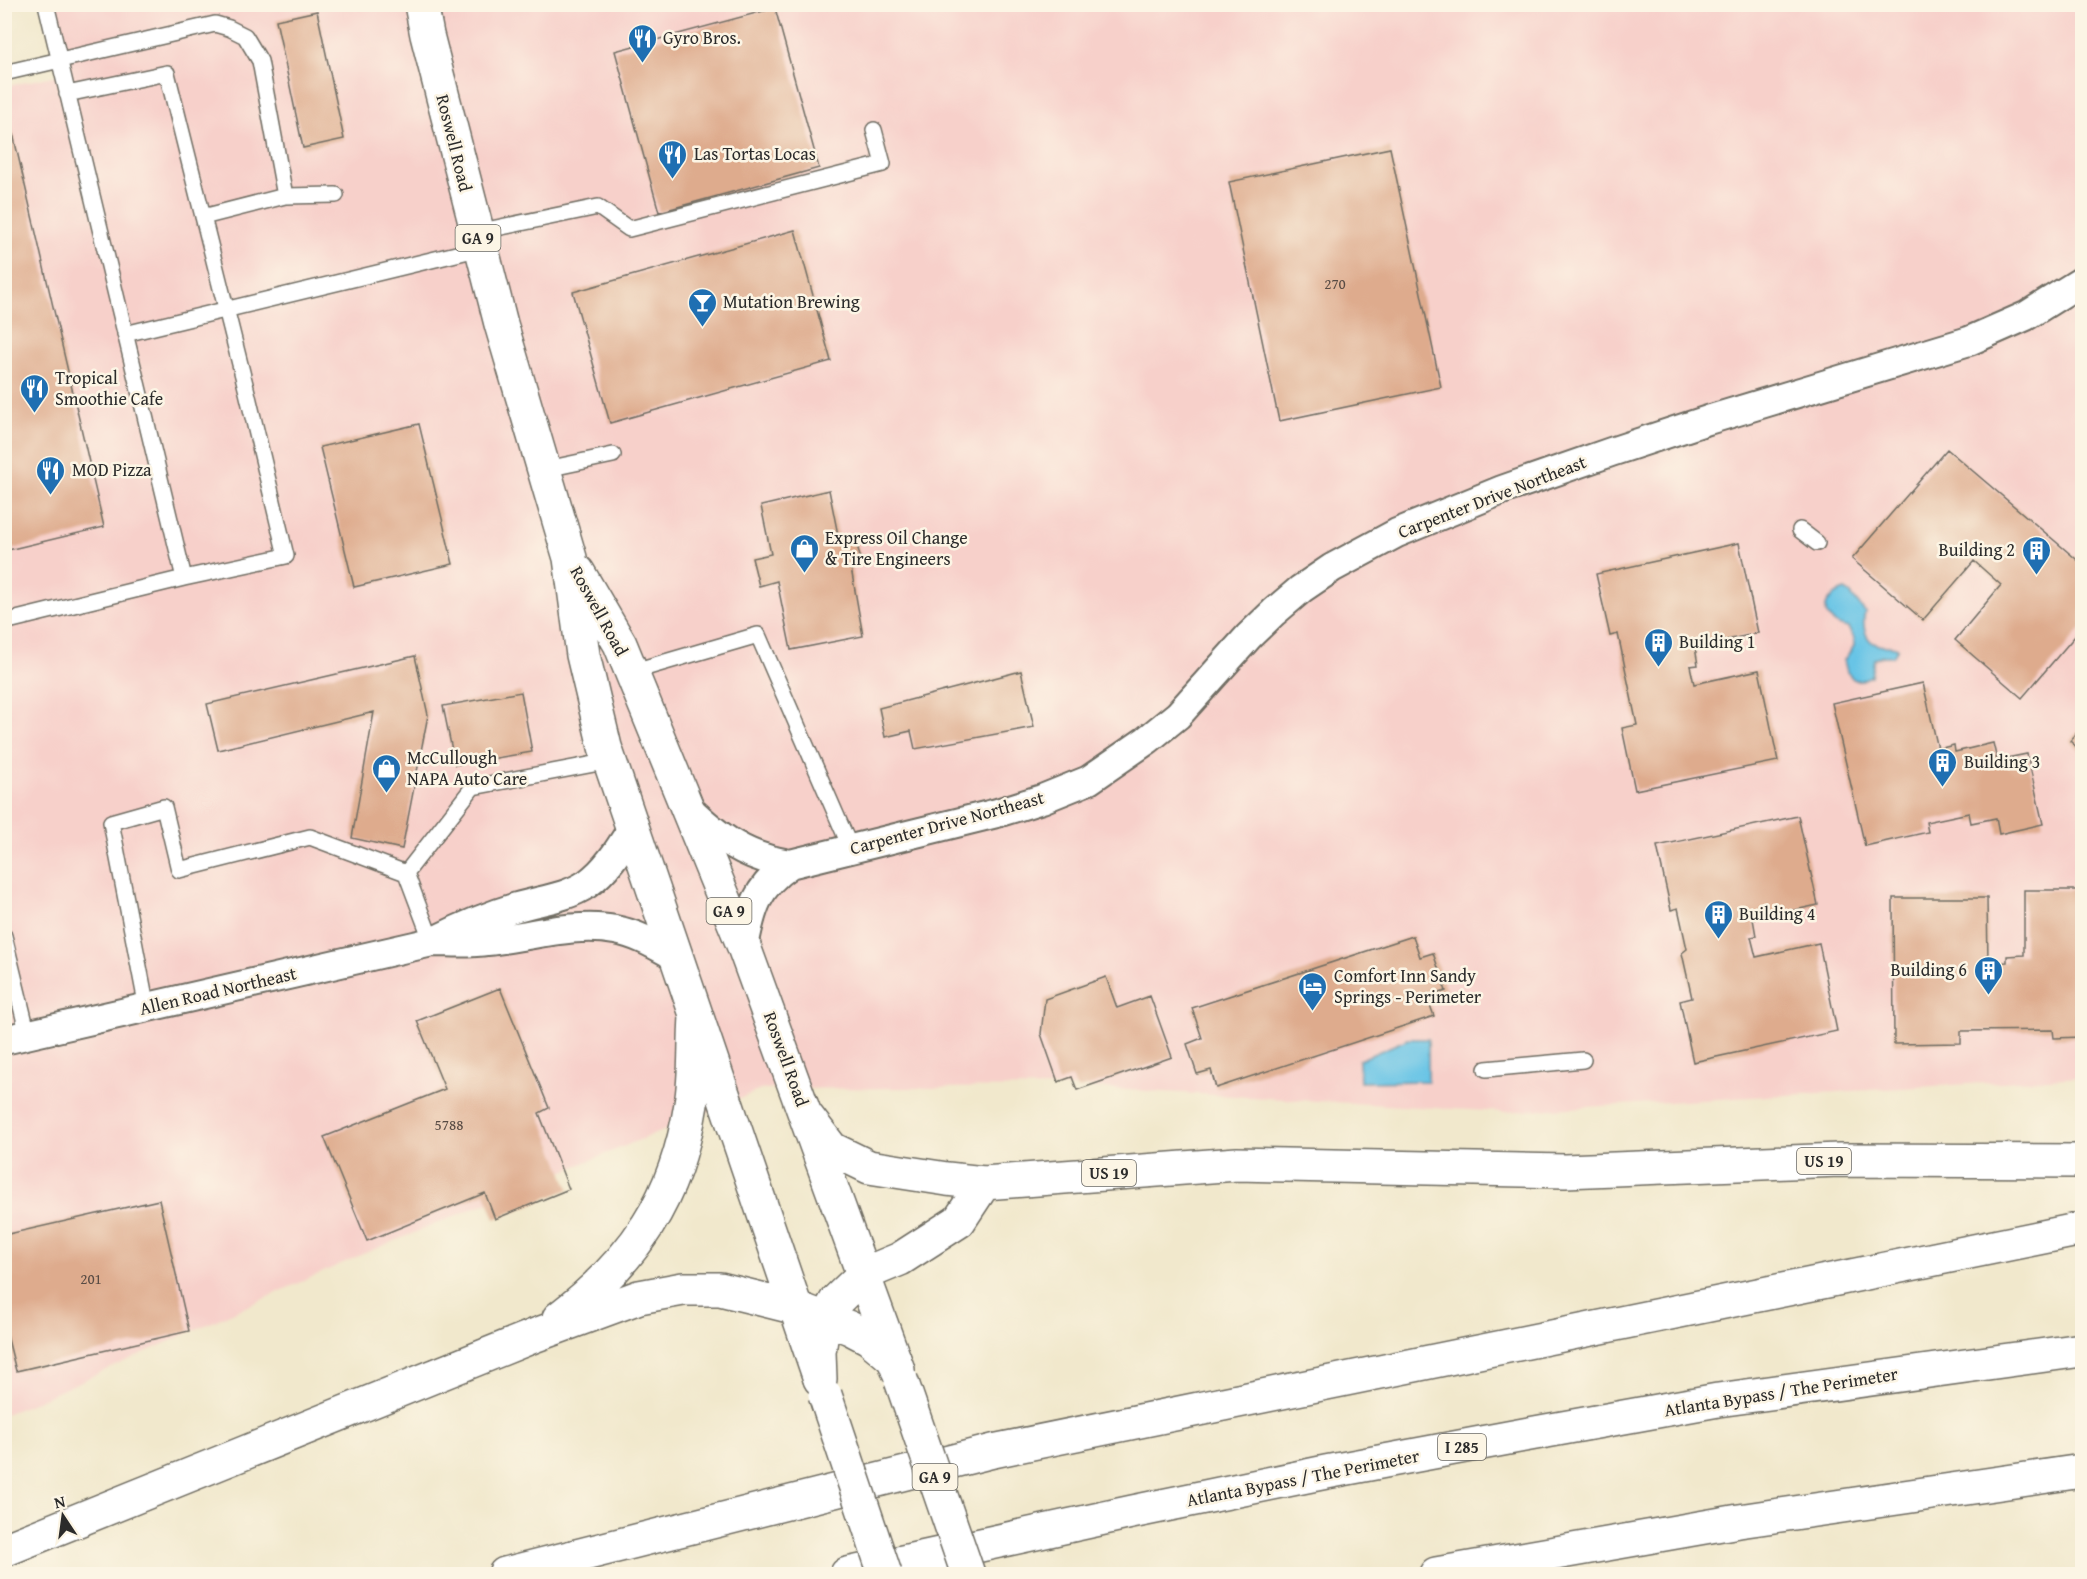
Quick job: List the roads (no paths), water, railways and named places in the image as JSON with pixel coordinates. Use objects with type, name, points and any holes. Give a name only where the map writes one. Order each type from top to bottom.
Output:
[{"type":"main road","name":"Roswell Road","points":[[421,4],[429,47],[479,240],[542,470],[570,558],[583,656],[610,761],[696,1017],[811,1314]]},
{"type":"main road","name":"Roswell Road","points":[[570,558],[620,645],[744,946],[864,1274],[968,1575]]},
{"type":"main road","points":[[536,1335],[577,1305],[616,1268],[644,1234],[664,1196],[681,1152],[692,1103],[696,1017]]},
{"type":"main road","points":[[808,1118],[832,1149],[869,1167],[947,1179],[984,1182],[959,1221],[900,1259],[864,1274],[836,1300],[811,1314]]},
{"type":"main road","name":"US 19","points":[[984,1182],[1234,1164],[1565,1171],[1839,1160],[2082,1161]]},
{"type":"main road","points":[[506,1575],[993,1452],[2082,1229]]},
{"type":"main road","points":[[4,1550],[536,1335],[639,1297],[683,1289],[720,1289],[811,1314],[869,1338],[898,1370]]},
{"type":"main road","points":[[811,1314],[819,1352],[822,1387],[885,1575]]},
{"type":"main road","name":"Atlanta Bypass / The Perimeter","points":[[847,1575],[1257,1486],[1546,1431],[1718,1400],[2082,1350]]},
{"type":"main road","points":[[1436,1575],[1738,1521],[1932,1491],[2082,1472]]},
{"type":"street","name":"Carpenter Drive Northeast","points":[[744,946],[754,904],[776,873],[790,864],[998,813],[1042,799],[1089,780],[1139,746],[1178,714],[1249,636],[1301,589],[1332,568],[1396,533],[1502,490],[1611,452],[1708,420],[1970,341],[2026,316],[2082,282]]},
{"type":"street","name":"Carpenter Drive Northeast","points":[[686,805],[708,827],[731,844],[769,861],[790,864]]},
{"type":"street","name":"Allen Road Northeast","points":[[432,942],[478,919],[555,897],[582,886],[603,870],[633,827]]},
{"type":"street","name":"Allen Road Northeast","points":[[16,1038],[432,942],[484,942],[570,929],[600,927],[626,932],[677,957]]},
{"type":"lane","points":[[46,4],[184,578]]},
{"type":"lane","points":[[4,73],[215,24],[230,28],[245,36],[260,61],[285,196]]},
{"type":"lane","points":[[4,622],[184,578],[286,556],[227,309],[167,73],[67,94]]},
{"type":"lane","points":[[125,334],[227,309],[598,207],[629,229],[883,164],[874,130]]},
{"type":"lane","points":[[203,217],[285,196],[336,195]]},
{"type":"lane","points":[[542,470],[613,455]]},
{"type":"lane","points":[[1800,530],[1816,543]]},
{"type":"lane","points":[[631,672],[758,635],[851,849]]},
{"type":"lane","points":[[406,873],[472,787],[610,761]]},
{"type":"lane","points":[[147,1008],[111,822],[164,807],[179,870],[310,837],[406,873],[432,942]]},
{"type":"lane","points":[[4,936],[16,1038]]},
{"type":"lane","points":[[1485,1069],[1583,1060]]},
{"type":"water","points":[[1845,590],[1865,612],[1864,627],[1870,640],[1878,645],[1898,648],[1893,656],[1874,659],[1871,676],[1862,680],[1854,680],[1847,672],[1844,660],[1854,646],[1854,638],[1848,628],[1832,621],[1826,610],[1830,599]]},
{"type":"water","points":[[1408,1039],[1428,1039],[1428,1081],[1360,1082],[1359,1060]]},
{"type":"place","name":"Gyro Bros.","points":[[642,64]]},
{"type":"place","name":"Las Tortas Locas","points":[[673,180]]},
{"type":"place","name":"Mutation Brewing","points":[[702,328]]},
{"type":"place","name":"Tropical Smoothie Cafe","points":[[34,414]]},
{"type":"place","name":"MOD Pizza","points":[[51,496]]},
{"type":"place","name":"Express Oil Change & Tire Engineers","points":[[804,574]]},
{"type":"place","name":"Building 2","points":[[2036,576]]},
{"type":"place","name":"Building 1","points":[[1658,668]]},
{"type":"place","name":"Building 3","points":[[1943,788]]},
{"type":"place","name":"McCullough NAPA Auto Care","points":[[386,794]]},
{"type":"place","name":"Building 4","points":[[1718,940]]},
{"type":"place","name":"Building 6","points":[[1988,996]]},
{"type":"place","name":"Comfort Inn Sandy Springs - Perimeter","points":[[1313,1012]]}]
